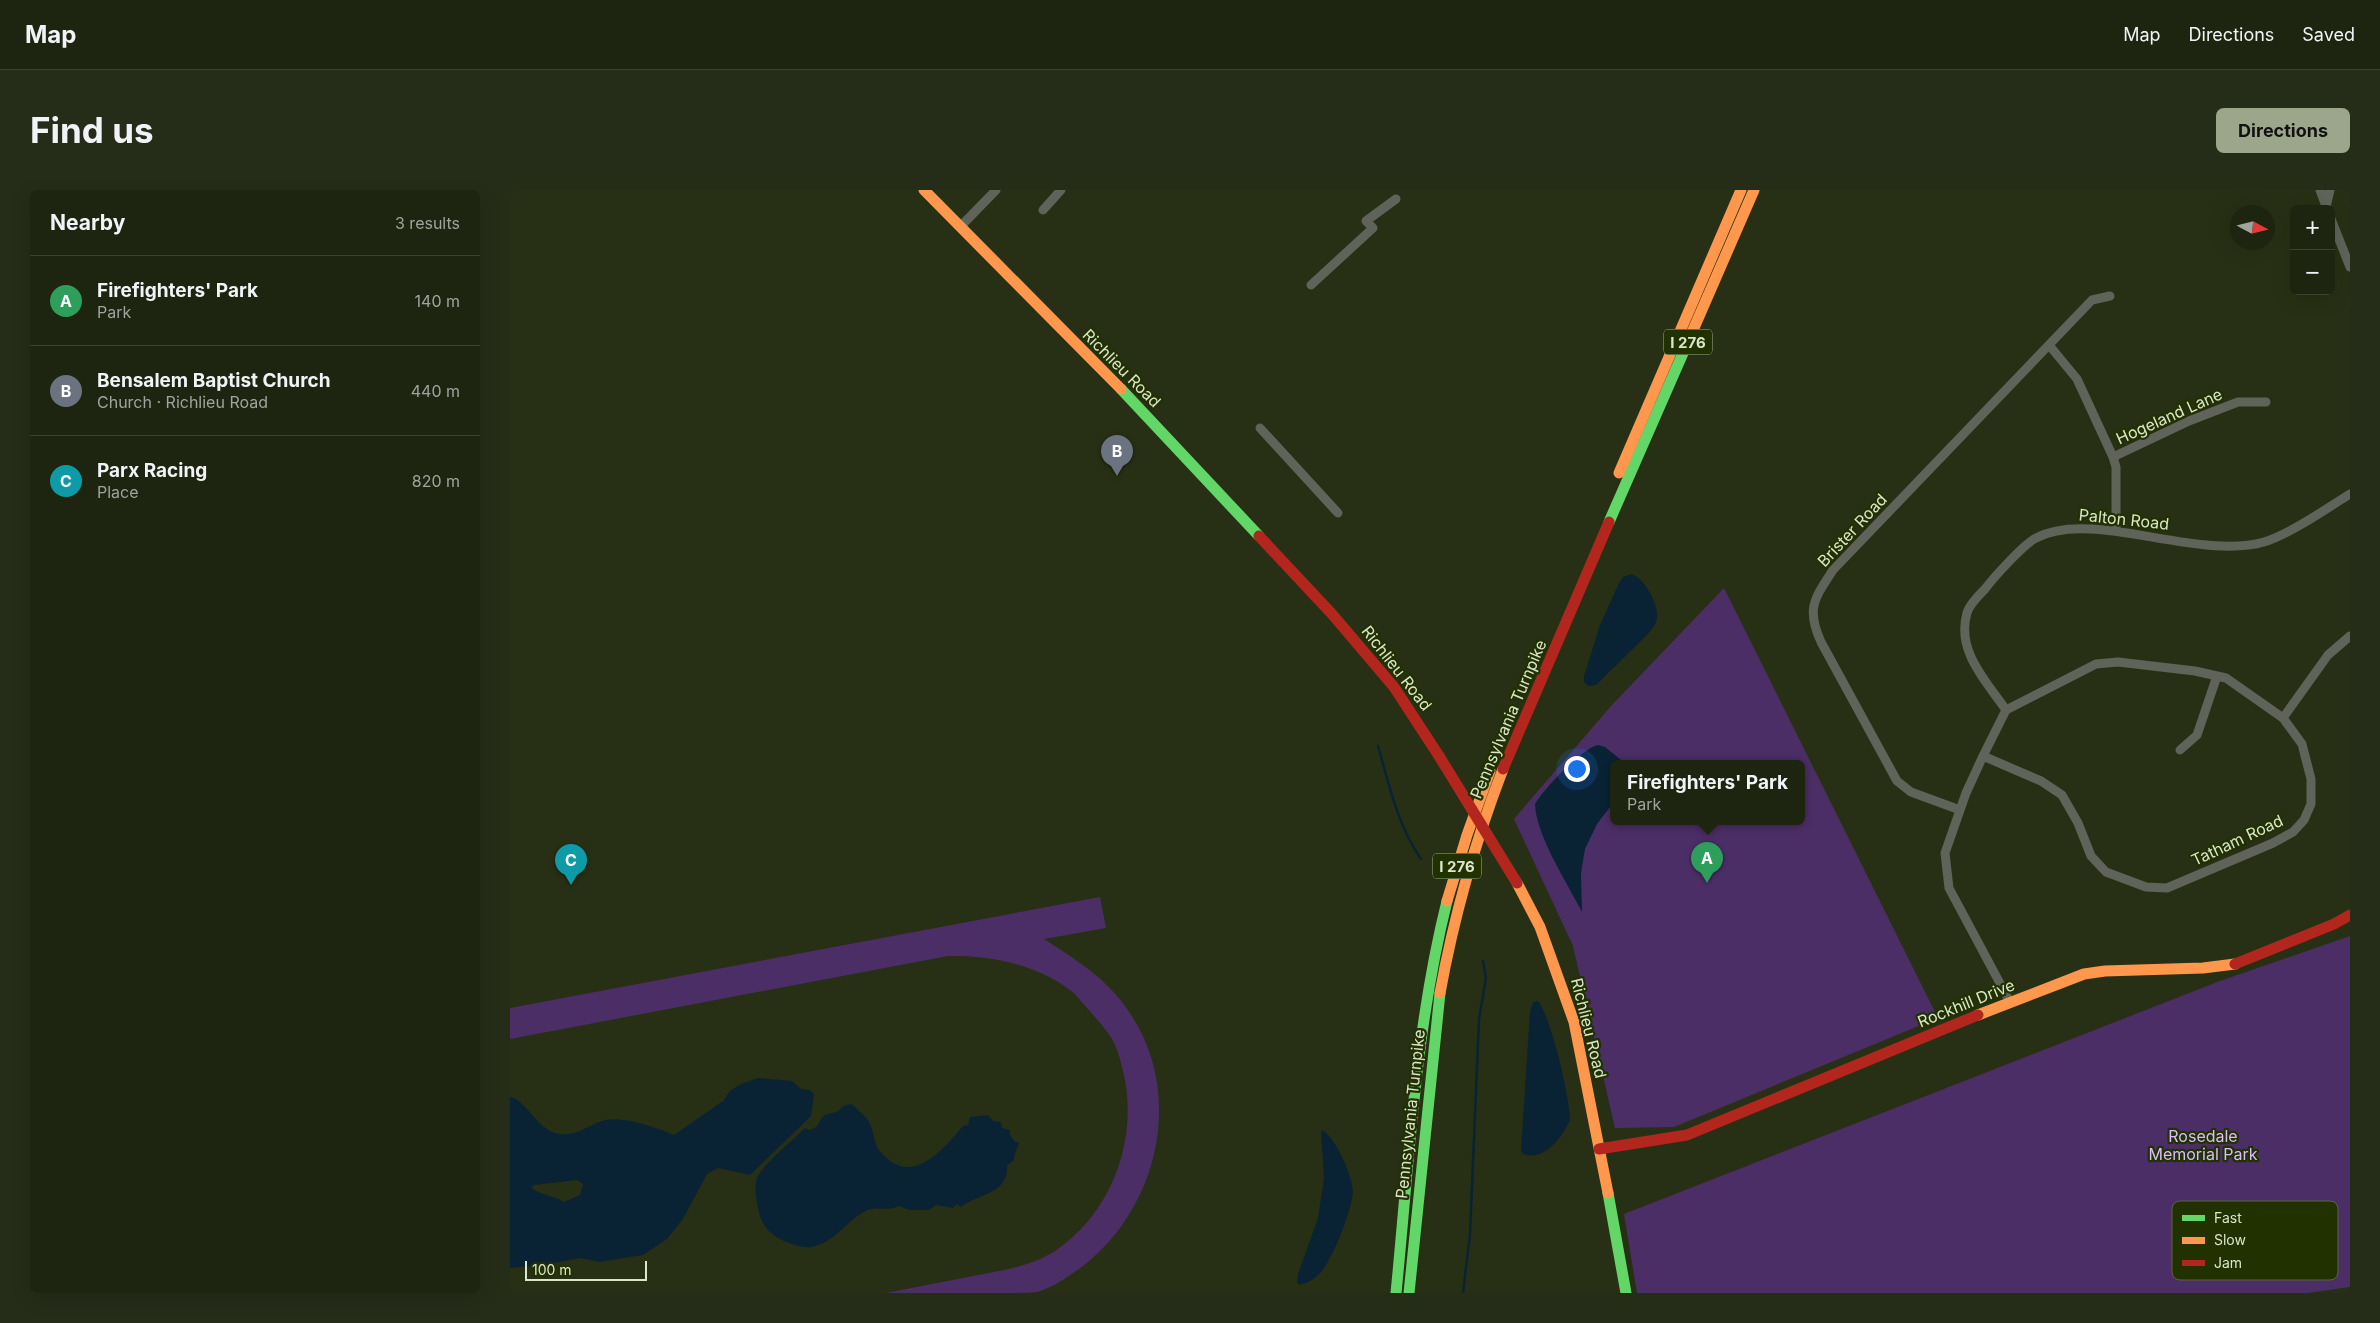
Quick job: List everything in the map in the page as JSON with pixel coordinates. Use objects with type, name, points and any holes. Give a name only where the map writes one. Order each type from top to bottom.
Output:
[{"type":"main road","name":"Richlieu Road","points":[[924,190],[1155,424],[1344,627],[1394,687],[1439,756],[1517,883],[1540,927],[1565,992],[1600,1149],[1626,1293]]},
{"type":"main road","name":"Pennsylvania Turnpike","points":[[1396,1293],[1425,1011],[1446,905],[1466,838],[1495,758],[1741,190]]},
{"type":"main road","name":"Pennsylvania Turnpike","points":[[1409,1293],[1436,1020],[1449,944],[1475,847],[1507,758],[1754,190]]},
{"type":"main road","name":"Rockhill Drive","points":[[1600,1149],[1687,1135],[2010,1002],[2084,974],[2105,971],[2203,968],[2240,963],[2334,924],[2350,915]]},
{"type":"street","points":[[960,227],[996,190]]},
{"type":"street","points":[[1043,210],[1061,190]]},
{"type":"street","points":[[2320,190],[2326,205]]},
{"type":"street","points":[[2328,205],[2330,190]]},
{"type":"street","points":[[1311,285],[1373,228],[1366,221],[1396,199]]},
{"type":"street","points":[[2335,230],[2350,267]]},
{"type":"street","name":"Brister Road","points":[[1960,810],[1911,792],[1897,781],[1821,642],[1813,623],[1814,606],[1820,589],[1833,570],[2092,300],[2110,296]]},
{"type":"street","points":[[2048,345],[2077,379],[2113,456],[2116,467],[2116,530]]},
{"type":"street","name":"Hogeland Lane","points":[[2113,456],[2189,421],[2238,402],[2266,402]]},
{"type":"street","points":[[1260,428],[1338,513]]},
{"type":"street","name":"Palton Road","points":[[2006,710],[1967,652],[1965,626],[1967,611],[1990,582],[2035,538],[2072,528],[2116,530],[2207,545],[2264,542],[2290,530],[2350,494]]},
{"type":"street","points":[[2283,718],[2328,655],[2350,636]]},
{"type":"street","name":"Tatham Road","points":[[1983,756],[2041,781],[2062,795],[2078,823],[2091,856],[2106,872],[2146,886],[2167,888],[2273,843],[2293,832],[2304,820],[2311,804],[2309,764],[2302,744],[2283,718],[2226,678],[2195,671],[2138,664],[2118,662],[2096,664],[2006,710]]},
{"type":"street","points":[[2180,750],[2197,735],[2217,676]]},
{"type":"street","points":[[2006,710],[1983,756],[1960,810],[1945,853],[1950,888],[2010,1002]]},
{"type":"green space","points":[[1724,588],[1938,1018],[1674,1127],[1615,1128],[1573,946],[1514,819],[1611,706]]},
{"type":"green space","points":[[1100,897],[1106,928],[1044,939],[1088,969],[1107,985],[1125,1006],[1144,1038],[1155,1073],[1159,1108],[1156,1144],[1147,1179],[1131,1211],[1110,1241],[1078,1270],[1037,1292],[886,1293],[1013,1268],[1045,1257],[1075,1235],[1092,1217],[1106,1196],[1116,1173],[1127,1125],[1127,1100],[1124,1075],[1119,1056],[1109,1035],[1077,997],[1070,990],[1042,974],[996,959],[948,956],[510,1039],[510,1008]]},
{"type":"green space","name":"Rosedale Memorial Park","points":[[2350,936],[2350,1287],[2307,1293],[1637,1293],[1624,1214],[2220,981]]},
{"type":"water","points":[[1631,574],[1646,586],[1650,593],[1656,606],[1656,623],[1646,636],[1596,685],[1588,686],[1584,682],[1584,676],[1600,625],[1619,583],[1623,577]]},
{"type":"water","points":[[1598,745],[1605,747],[1621,760],[1610,760],[1610,807],[1597,824],[1585,849],[1581,873],[1582,912],[1547,845],[1537,817],[1535,804],[1554,780],[1573,761]]},
{"type":"water","points":[[1538,1001],[1548,1023],[1559,1058],[1567,1094],[1570,1120],[1567,1127],[1551,1147],[1537,1155],[1530,1155],[1522,1153],[1521,1149],[1530,1011],[1533,1002]]},
{"type":"water","points":[[758,1078],[792,1081],[801,1089],[809,1090],[814,1094],[811,1116],[750,1175],[718,1168],[707,1174],[683,1219],[667,1239],[643,1255],[600,1262],[581,1258],[510,1268],[510,1097],[521,1103],[542,1125],[555,1133],[569,1134],[613,1119],[641,1123],[674,1135],[723,1101],[730,1091],[741,1084]],"holes":[[[577,1180],[583,1184],[580,1195],[564,1202],[531,1187],[534,1185]]]},
{"type":"water","points":[[852,1104],[868,1121],[879,1150],[891,1161],[902,1166],[913,1166],[924,1162],[945,1146],[963,1126],[968,1125],[970,1117],[988,1115],[993,1121],[1001,1122],[1002,1128],[1010,1130],[1010,1135],[1015,1142],[1019,1142],[1014,1160],[1007,1165],[1006,1175],[998,1188],[961,1207],[957,1204],[953,1208],[936,1205],[929,1210],[910,1210],[898,1206],[891,1209],[872,1209],[861,1214],[835,1236],[820,1245],[803,1247],[783,1241],[770,1232],[762,1221],[756,1194],[758,1176],[769,1162],[805,1128],[810,1130],[816,1127],[824,1115],[837,1112],[843,1106]]},
{"type":"water","points":[[1322,1130],[1338,1148],[1347,1167],[1353,1191],[1352,1199],[1342,1232],[1327,1264],[1315,1278],[1299,1285],[1297,1282],[1298,1274],[1318,1218],[1324,1178]]},
{"type":"waterway","points":[[1378,746],[1400,819],[1421,859]]},
{"type":"waterway","points":[[1463,1293],[1470,1234],[1479,1019],[1486,978],[1483,961]]},
{"type":"traffic: fast","points":[[1609,522],[1687,344]]},
{"type":"traffic: fast","points":[[1121,389],[1259,536]]},
{"type":"traffic: fast","points":[[1396,1293],[1420,1047],[1436,949],[1447,901]]},
{"type":"traffic: fast","points":[[1409,1293],[1440,993]]},
{"type":"traffic: fast","points":[[1608,1193],[1626,1293]]},
{"type":"traffic: slow","points":[[924,190],[1121,389]]},
{"type":"traffic: slow","points":[[1619,473],[1741,190]]},
{"type":"traffic: slow","points":[[1687,344],[1754,190]]},
{"type":"traffic: slow","points":[[1440,993],[1466,880],[1483,824],[1503,769]]},
{"type":"traffic: slow","points":[[1447,901],[1467,835],[1490,771]]},
{"type":"traffic: slow","points":[[1517,883],[1540,927],[1574,1022],[1608,1193]]},
{"type":"traffic: slow","points":[[1978,1015],[2084,974],[2105,971],[2203,968],[2235,964]]},
{"type":"traffic: jam","points":[[1503,769],[1609,522]]},
{"type":"traffic: jam","points":[[1259,536],[1332,614],[1394,687],[1439,756]]},
{"type":"traffic: jam","points":[[1439,756],[1517,883]]},
{"type":"traffic: jam","points":[[2235,964],[2334,924],[2350,915]]},
{"type":"traffic: jam","points":[[1599,1149],[1687,1135],[1978,1015]]},
{"type":"place","name":"Bensalem Baptist Church","points":[[1117,476]]},
{"type":"place","name":"Firefighters' Park","points":[[1707,883]]},
{"type":"place","name":"Parx Racing","points":[[571,885]]}]
